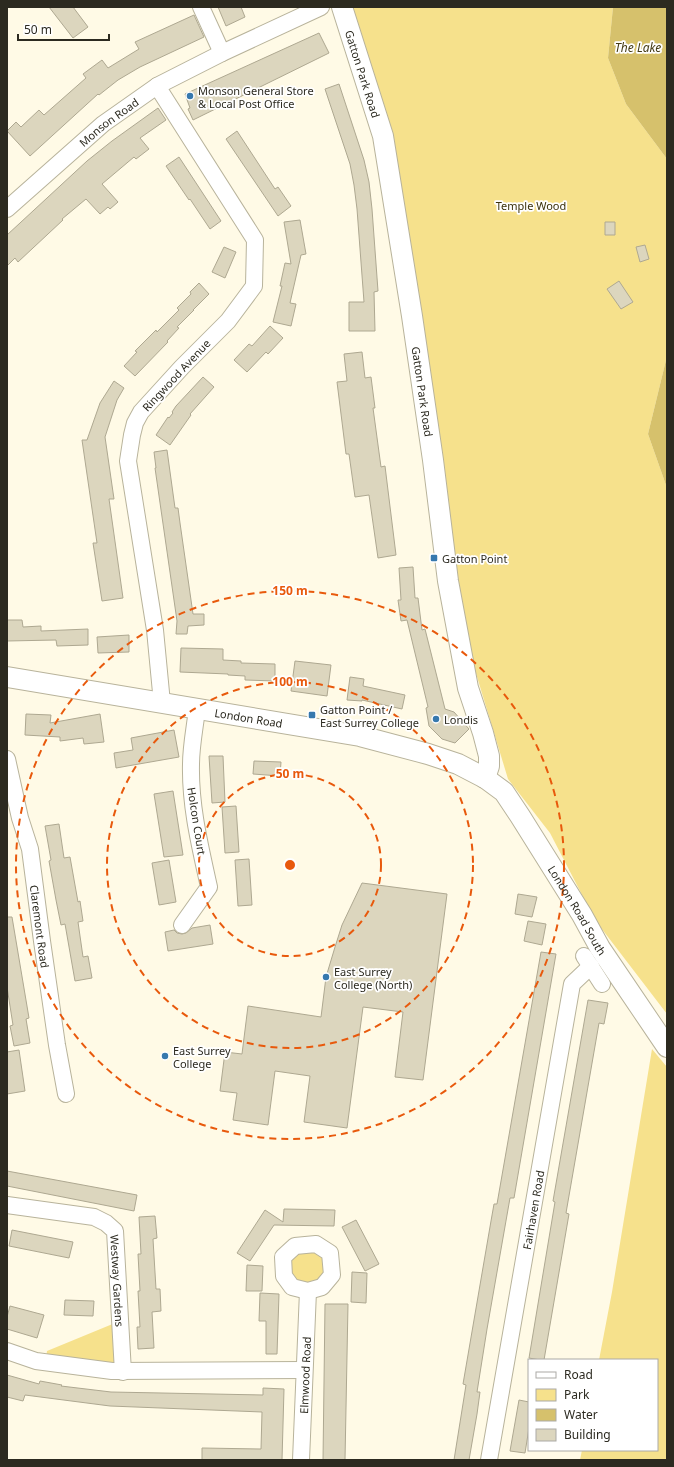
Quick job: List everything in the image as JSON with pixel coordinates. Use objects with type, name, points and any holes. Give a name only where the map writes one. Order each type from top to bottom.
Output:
[{"type":"main road","name":"Gatton Park Road","points":[[342,7],[383,136],[412,316],[433,460],[448,581],[468,688],[489,756],[489,766],[485,778]]},
{"type":"main road","name":"London Road","points":[[7,677],[360,736],[394,744],[458,764],[485,778]]},
{"type":"main road","name":"London Road South","points":[[485,778],[504,792],[582,915],[600,948],[667,1047]]},
{"type":"street","points":[[201,7],[222,53]]},
{"type":"street","name":"Monson Road","points":[[7,209],[103,124],[157,86],[222,53],[321,7]]},
{"type":"street","name":"Ringwood Avenue","points":[[157,86],[255,240],[254,286],[228,321],[182,367],[141,412],[135,423],[132,436],[128,461],[155,630],[162,703]]},
{"type":"street","name":"Holcon Court","points":[[182,925],[209,887],[191,795],[190,762],[197,709]]},
{"type":"street","name":"Claremont Road","points":[[7,759],[13,819],[30,849],[57,1045],[66,1094]]},
{"type":"street","name":"Fairhaven Road","points":[[489,1460],[572,984],[587,961],[602,984]]},
{"type":"street","name":"Westway Gardens","points":[[7,1205],[94,1217],[106,1223],[115,1231],[123,1372]]},
{"type":"street","name":"Elmwood Road","points":[[301,1460],[308,1291]]},
{"type":"street","points":[[7,1351],[36,1360],[123,1372],[304,1370]]},
{"type":"green space","name":"Temple Wood","points":[[342,7],[613,7],[608,58],[626,104],[667,159],[667,356],[648,434],[667,488],[667,1014],[595,920],[550,833],[508,779],[448,581],[383,136]]},
{"type":"green space","points":[[652,1049],[667,1067],[667,1460],[580,1460],[582,1451],[658,1451],[658,1359],[599,1359],[612,1292]]},
{"type":"green space","points":[[315,1248],[328,1264],[322,1279],[310,1283],[300,1281],[292,1276],[291,1257],[299,1249]]},
{"type":"green space","points":[[115,1323],[116,1366],[46,1358],[47,1351]]},
{"type":"water","name":"The Lake","points":[[613,7],[667,7],[667,159],[626,104],[608,58]]},
{"type":"water","points":[[667,356],[667,488],[648,434]]},
{"type":"building","points":[[49,7],[73,7],[88,27],[73,38]]},
{"type":"building","points":[[218,7],[241,7],[245,17],[226,26]]},
{"type":"building","points":[[194,15],[204,37],[140,67],[118,80],[99,95],[98,94],[30,156],[7,131],[16,122],[21,127],[39,110],[44,115],[86,78],[83,74],[102,60],[108,68],[139,49],[135,42]]},
{"type":"building","points":[[319,33],[329,53],[193,120],[188,109],[190,108],[185,94]]},
{"type":"building","points":[[339,84],[364,160],[369,182],[378,291],[374,292],[375,331],[349,331],[349,302],[364,302],[354,185],[350,164],[325,89]]},
{"type":"building","points":[[158,108],[166,120],[140,138],[149,149],[136,159],[134,157],[102,184],[118,202],[110,209],[108,207],[100,214],[86,199],[62,219],[63,220],[18,262],[15,258],[7,266],[7,235],[87,161]]},
{"type":"building","points":[[237,131],[275,189],[278,187],[291,206],[278,216],[226,139]]},
{"type":"building","points":[[179,157],[221,221],[210,229],[166,166]]},
{"type":"building","points":[[300,220],[306,254],[301,255],[290,303],[296,304],[291,326],[273,322],[282,286],[280,286],[285,263],[291,264],[284,222]]},
{"type":"building","points":[[605,222],[615,222],[615,235],[605,235]]},
{"type":"building","points":[[645,245],[649,259],[640,262],[636,247]]},
{"type":"building","points":[[224,247],[236,252],[225,278],[212,272]]},
{"type":"building","points":[[619,281],[633,302],[621,309],[607,289]]},
{"type":"building","points":[[199,283],[209,294],[177,327],[179,328],[167,341],[168,342],[135,376],[124,366],[137,352],[135,351],[179,310],[177,308],[191,294],[190,292]]},
{"type":"building","points":[[270,326],[283,338],[268,354],[266,352],[247,372],[234,360],[249,344],[252,346]]},
{"type":"building","points":[[362,352],[365,378],[371,377],[375,408],[373,408],[381,467],[385,466],[396,555],[378,558],[369,495],[355,497],[349,454],[346,454],[337,382],[347,381],[344,354]]},
{"type":"building","points":[[203,377],[214,387],[190,414],[191,415],[170,445],[156,435],[168,417],[169,418],[173,413],[172,412],[176,406]]},
{"type":"building","points":[[114,381],[124,388],[117,400],[105,437],[114,499],[109,499],[123,598],[102,601],[93,543],[97,543],[82,440],[87,440],[100,403]]},
{"type":"building","points":[[167,450],[175,508],[178,508],[193,614],[204,614],[204,625],[188,626],[187,634],[176,634],[177,621],[155,468],[154,452]]},
{"type":"building","points":[[413,567],[415,598],[418,598],[422,630],[425,629],[445,709],[454,712],[469,729],[455,743],[442,739],[429,726],[426,708],[428,707],[407,620],[401,621],[398,600],[401,600],[399,568]]},
{"type":"building","points":[[7,620],[22,620],[23,627],[41,626],[41,631],[88,629],[88,645],[57,646],[56,640],[7,641]]},
{"type":"building","points":[[129,635],[129,652],[98,653],[97,637]]},
{"type":"building","points":[[181,648],[223,649],[223,660],[241,661],[241,663],[275,664],[275,681],[245,680],[245,676],[228,674],[180,672]]},
{"type":"building","points":[[295,661],[331,665],[327,696],[291,691]]},
{"type":"building","points":[[350,677],[364,679],[363,686],[405,695],[402,709],[362,700],[347,700]]},
{"type":"building","points":[[26,714],[51,715],[50,723],[100,714],[104,742],[84,744],[83,738],[60,741],[60,737],[25,735]]},
{"type":"building","points":[[174,730],[179,757],[116,768],[114,753],[133,750],[131,738]]},
{"type":"building","points":[[209,756],[223,756],[225,802],[212,803]]},
{"type":"building","points":[[254,761],[281,762],[280,776],[253,774]]},
{"type":"building","points":[[173,791],[183,855],[164,857],[154,794]]},
{"type":"building","points":[[236,806],[239,852],[225,853],[222,807]]},
{"type":"building","points":[[59,824],[64,858],[70,857],[78,902],[80,901],[83,921],[78,922],[83,957],[88,956],[92,978],[75,981],[65,924],[61,925],[56,900],[45,826]]},
{"type":"building","points":[[249,859],[252,905],[238,906],[235,860]]},
{"type":"building","points":[[169,860],[176,902],[159,905],[152,863]]},
{"type":"building","points":[[362,883],[447,894],[423,1080],[395,1077],[403,1012],[363,1007],[347,1128],[304,1122],[310,1076],[275,1071],[268,1125],[233,1120],[237,1093],[220,1091],[225,1052],[242,1054],[248,1006],[321,1017],[326,977],[335,947],[342,925]]},
{"type":"building","points":[[518,894],[537,897],[532,917],[515,914]]},
{"type":"building","points":[[7,917],[12,917],[29,1018],[26,1019],[30,1043],[14,1046],[10,1026],[13,1025],[7,987]]},
{"type":"building","points":[[528,921],[546,924],[542,945],[524,941]]},
{"type":"building","points":[[210,925],[213,944],[168,951],[165,932],[174,930],[177,933],[182,934],[186,933],[192,928]]},
{"type":"building","points":[[541,952],[556,954],[514,1198],[510,1198],[487,1329],[477,1392],[480,1392],[477,1414],[469,1460],[454,1460],[466,1385],[463,1384],[494,1204],[497,1204]]},
{"type":"building","points":[[588,1000],[608,1003],[604,1024],[599,1023],[566,1213],[569,1214],[544,1359],[534,1359],[529,1358],[555,1202],[553,1201]]},
{"type":"building","points":[[19,1050],[25,1091],[7,1094],[7,1052]]},
{"type":"building","points":[[7,1171],[137,1195],[134,1211],[7,1186]]},
{"type":"building","points":[[284,1209],[335,1210],[334,1226],[274,1225],[250,1261],[237,1253],[265,1210],[283,1222]]},
{"type":"building","points":[[155,1216],[157,1238],[153,1239],[156,1289],[160,1289],[161,1311],[152,1312],[154,1348],[138,1349],[137,1327],[140,1327],[138,1291],[140,1291],[138,1254],[141,1254],[139,1217]]},
{"type":"building","points":[[356,1220],[379,1264],[365,1271],[342,1227]]},
{"type":"building","points":[[12,1230],[73,1242],[69,1258],[9,1246]]},
{"type":"building","points":[[247,1265],[263,1266],[262,1291],[246,1291]]},
{"type":"building","points":[[352,1272],[367,1273],[366,1303],[351,1302]]},
{"type":"building","points":[[260,1293],[279,1294],[277,1354],[266,1354],[266,1321],[259,1321]]},
{"type":"building","points":[[65,1300],[94,1301],[93,1316],[64,1315]]},
{"type":"building","points":[[325,1304],[348,1304],[345,1460],[323,1460]]},
{"type":"building","points":[[10,1306],[44,1315],[37,1338],[7,1329],[7,1317]]},
{"type":"building","points":[[7,1375],[39,1384],[40,1381],[62,1385],[61,1386],[111,1392],[263,1395],[263,1388],[284,1389],[282,1460],[202,1460],[202,1448],[261,1449],[262,1412],[110,1406],[25,1395],[23,1401],[7,1397]]},
{"type":"building","points":[[519,1400],[528,1402],[528,1434],[525,1453],[510,1451]]},
{"type":"place","name":"Monson General Store & Local Post Office","points":[[190,96]]},
{"type":"place","name":"Gatton Point","points":[[434,558]]},
{"type":"place","name":"Gatton Point / East Surrey College","points":[[312,715]]},
{"type":"place","name":"Londis","points":[[436,719]]},
{"type":"place","name":"East Surrey College (North)","points":[[326,977]]},
{"type":"place","name":"East Surrey College","points":[[165,1056]]}]
